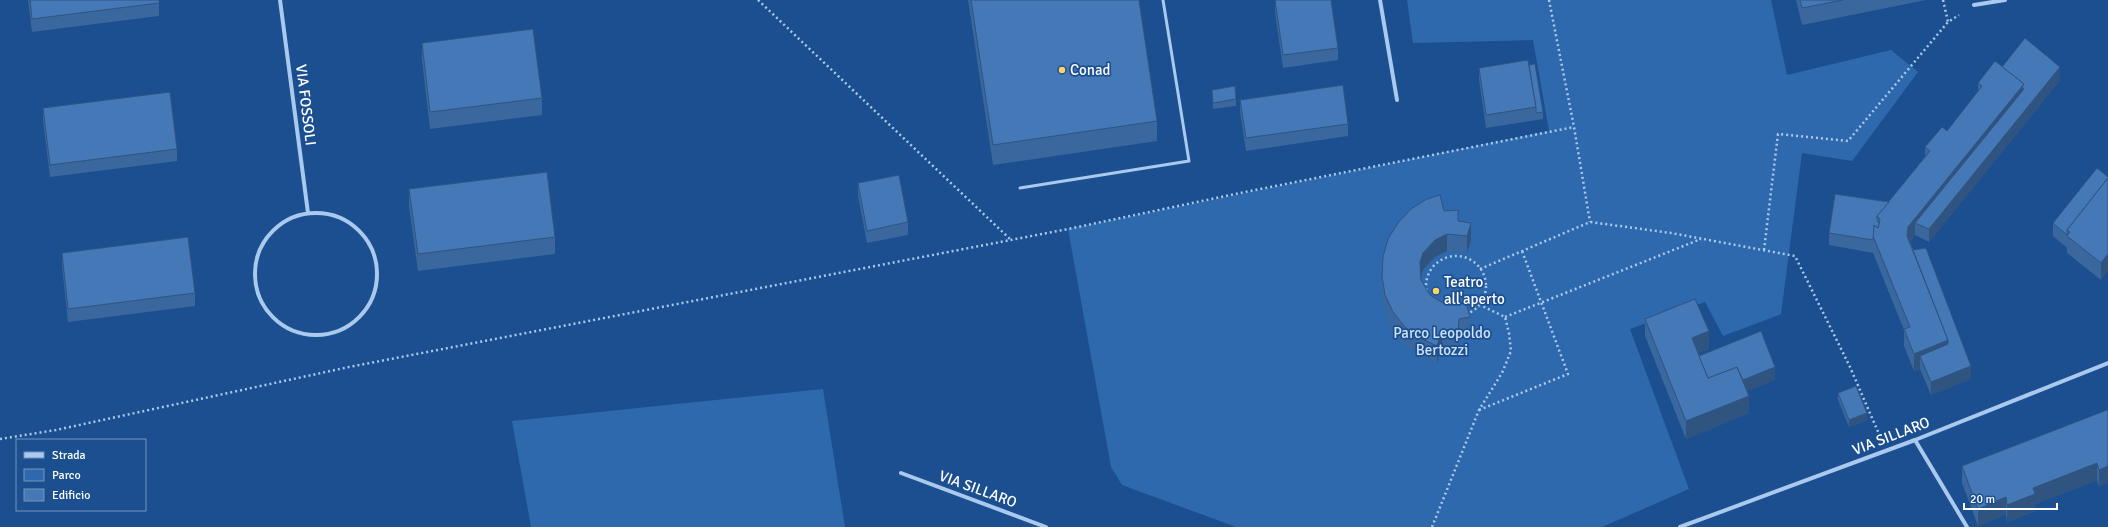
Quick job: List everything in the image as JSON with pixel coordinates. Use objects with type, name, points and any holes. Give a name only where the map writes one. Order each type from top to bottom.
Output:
[{"type":"street","name":"VIA FOSSOLI","points":[[280,0],[308,213]]},
{"type":"street","points":[[1380,0],[1397,100]]},
{"type":"street","points":[[1974,5],[2005,0]]},
{"type":"street","points":[[319,212],[340,217],[357,229],[370,246],[376,262],[376,283],[370,303],[356,319],[338,331],[318,335],[297,332],[278,322],[264,306],[256,285],[257,257],[259,250],[271,232],[287,219],[308,213],[319,212]]},
{"type":"street","name":"VIA SILLARO","points":[[1680,527],[1915,440],[2108,363]]},
{"type":"street","points":[[1915,440],[1967,527]]},
{"type":"street","name":"VIA SILLARO","points":[[901,473],[1046,527]]},
{"type":"lane","points":[[1020,188],[1189,161],[1162,0]]},
{"type":"path","points":[[758,0],[1011,240]]},
{"type":"path","points":[[1549,0],[1574,126],[1590,222]]},
{"type":"path","points":[[1943,0],[1948,22]]},
{"type":"path","points":[[1764,250],[1778,134],[1848,141],[1948,22],[1974,5]]},
{"type":"path","points":[[0,439],[56,430],[349,367],[1011,240],[1574,126]]},
{"type":"path","points":[[1480,268],[1590,222],[1702,239],[1795,256],[1850,367],[1886,451]]},
{"type":"path","points":[[1505,317],[1702,239]]},
{"type":"path","points":[[1478,410],[1568,374],[1522,251]]},
{"type":"path","points":[[1454,256],[1469,259],[1480,268],[1486,283],[1484,298],[1480,305],[1467,314],[1452,316],[1438,310],[1428,298],[1426,285],[1429,272],[1439,261],[1454,256]]},
{"type":"path","points":[[1423,270],[1429,272]]},
{"type":"path","points":[[1423,302],[1428,298]]},
{"type":"path","points":[[1432,527],[1478,410],[1502,373],[1511,351],[1510,333],[1505,317],[1480,305]]},
{"type":"green space","name":"Parco Leopoldo Bertozzi","points":[[1407,0],[1771,0],[1787,75],[1891,50],[1918,72],[1852,161],[1802,153],[1781,314],[1723,336],[1705,302],[1630,329],[1689,489],[1602,527],[1236,527],[1122,485],[1111,467],[1068,229],[1549,131],[1533,40],[1413,43]]},
{"type":"green space","points":[[823,389],[845,527],[531,527],[512,421]]},
{"type":"building","points":[[30,0],[159,0],[159,3],[32,19]]},
{"type":"building","name":"Conad","points":[[971,0],[1139,0],[1157,121],[993,145]]},
{"type":"building","points":[[1275,0],[1331,0],[1338,48],[1283,55]]},
{"type":"building","points":[[1800,0],[1843,0],[1802,8]]},
{"type":"building","points":[[533,29],[542,98],[430,112],[422,43]]},
{"type":"building","points":[[2025,38],[2060,67],[1929,229],[1915,223],[2024,89],[2022,87],[2024,84],[2002,67]]},
{"type":"building","points":[[1528,60],[1536,107],[1486,115],[1479,68]]},
{"type":"building","points":[[1995,61],[2024,84],[1908,227],[1907,236],[1948,340],[1914,354],[1904,329],[1910,327],[1873,236],[1874,225],[1878,228],[1880,219],[1877,216],[1930,151],[1925,147],[1942,127],[1947,131],[1982,86],[1978,83]]},
{"type":"building","points":[[1535,64],[1543,112],[1536,113],[1529,65]]},
{"type":"building","points":[[1343,85],[1348,124],[1246,138],[1240,100]]},
{"type":"building","points":[[1235,86],[1236,99],[1213,103],[1212,90]]},
{"type":"building","points":[[170,92],[177,149],[50,165],[43,108]]},
{"type":"building","points":[[2097,168],[2108,178],[2067,230],[2067,235],[2053,223]]},
{"type":"building","points":[[547,172],[555,237],[418,254],[409,189]]},
{"type":"building","points":[[899,175],[908,222],[867,231],[858,183]]},
{"type":"building","points":[[2108,178],[2108,254],[2101,263],[2067,236],[2070,232],[2067,230]]},
{"type":"building","points":[[1835,194],[1889,202],[1877,216],[1877,221],[1879,223],[1878,228],[1874,225],[1873,240],[1829,233]]},
{"type":"building","points":[[1440,195],[1444,211],[1458,210],[1458,221],[1471,223],[1467,236],[1447,234],[1435,240],[1423,253],[1420,262],[1421,280],[1430,295],[1443,303],[1450,305],[1466,303],[1470,317],[1459,319],[1458,331],[1442,329],[1437,346],[1420,338],[1405,327],[1393,312],[1385,295],[1382,276],[1383,257],[1388,239],[1398,223],[1411,209],[1427,199]]},
{"type":"building","points":[[188,237],[195,293],[68,309],[62,253]]},
{"type":"building","points":[[1926,248],[1971,366],[1931,382],[1920,356],[1948,344],[1948,340],[1913,250]]},
{"type":"building","points":[[1695,299],[1709,331],[1692,338],[1708,378],[1737,367],[1749,396],[1686,421],[1645,319]]},
{"type":"building","points":[[1761,331],[1775,367],[1743,380],[1737,367],[1708,378],[1699,356]]},
{"type":"building","points":[[1856,386],[1867,413],[1849,420],[1838,393]]},
{"type":"building","points":[[2107,410],[2108,466],[2099,470],[2097,463],[2033,488],[2035,494],[2007,505],[2006,497],[1978,509],[1962,466]]},
{"type":"place","name":"Conad","points":[[1062,70]]},
{"type":"place","name":"Teatro all'aperto","points":[[1436,291]]}]
